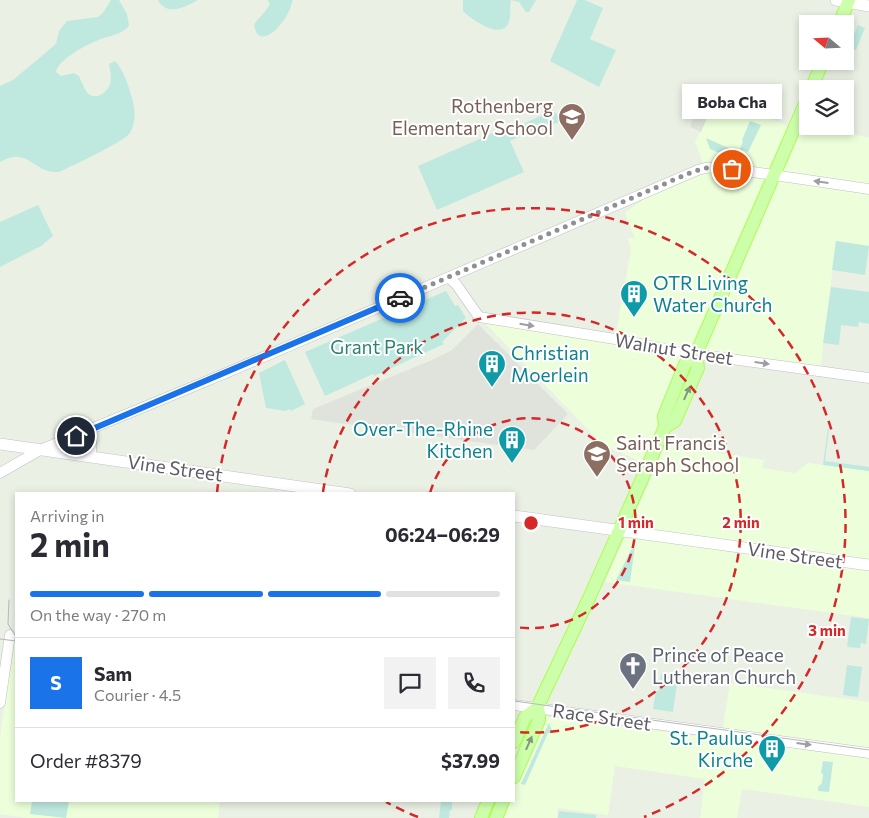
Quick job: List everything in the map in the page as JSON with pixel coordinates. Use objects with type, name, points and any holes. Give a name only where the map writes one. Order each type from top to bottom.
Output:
[{"type":"main road","points":[[841,15],[844,1],[869,6]]},
{"type":"main road","points":[[515,740],[525,717],[537,708],[620,530],[665,427],[664,416],[686,364],[696,354],[799,118]]},
{"type":"main road","name":"Vine Street","points":[[0,444],[336,492]]},
{"type":"main road","name":"Vine Street","points":[[515,516],[869,565]]},
{"type":"main road","points":[[515,775],[539,720],[537,708]]},
{"type":"main road","points":[[481,818],[488,802]]},
{"type":"main road","points":[[496,818],[503,802]]},
{"type":"street","points":[[0,473],[40,450],[449,278],[692,172],[705,168],[719,167],[869,189]]},
{"type":"street","name":"Walnut Street","points":[[449,278],[456,284],[478,317],[696,354],[869,378]]},
{"type":"street","points":[[91,430],[91,456]]},
{"type":"street","points":[[0,703],[9,634]]},
{"type":"street","name":"Race Street","points":[[515,705],[869,753]]},
{"type":"shaded area","points":[[719,94],[793,129],[799,129],[799,135],[854,135],[869,137],[869,246],[836,241],[820,371],[696,354],[648,465],[602,444],[479,317],[615,339],[631,250],[628,238],[635,238],[625,213],[661,186],[705,168],[695,142]]},
{"type":"shaded area","points":[[696,113],[707,118],[701,132],[690,127]]},
{"type":"shaded area","points":[[478,324],[568,414],[534,450],[311,419],[313,409],[452,350]]},
{"type":"shaded area","points":[[666,445],[764,460],[762,468],[795,473],[808,463],[869,471],[869,618],[605,582]]},
{"type":"shaded area","points":[[15,625],[15,802],[220,802],[218,818],[27,818],[0,814],[0,737]]},
{"type":"shaded area","points":[[730,683],[869,702],[869,807],[742,789],[737,818],[700,818],[705,779],[615,766],[608,815],[558,808],[557,818],[499,818],[506,802],[515,802],[515,782],[541,722],[545,718],[552,717],[721,739]]},
{"type":"green space","points":[[111,0],[119,0],[127,14],[129,26],[118,33],[96,41],[66,58],[56,72],[61,76],[74,73],[79,76],[86,91],[92,96],[96,96],[103,94],[108,88],[111,79],[109,64],[115,61],[125,77],[134,105],[135,114],[130,133],[109,147],[59,172],[43,169],[25,158],[10,158],[0,162],[0,86],[13,80],[56,44],[59,31],[67,21],[98,17],[103,13]]},
{"type":"green space","points":[[158,0],[198,0],[182,8],[171,9],[166,8]]},
{"type":"green space","points":[[267,0],[293,0],[290,10],[281,24],[269,35],[260,36],[254,25],[269,6],[270,3]]},
{"type":"green space","points":[[463,0],[511,0],[508,24],[499,30],[486,27],[463,11]]},
{"type":"green space","points":[[511,0],[536,0],[529,12],[526,12],[519,2]]},
{"type":"green space","points":[[577,0],[585,0],[603,8],[590,39],[616,50],[599,87],[550,61]]},
{"type":"green space","points":[[858,25],[865,28],[856,50],[854,49],[854,35]]},
{"type":"green space","points":[[551,111],[556,113],[561,121],[528,136],[526,135],[525,123]]},
{"type":"green space","points":[[750,121],[761,125],[748,152],[740,149]]},
{"type":"green space","points":[[504,128],[506,134],[516,131],[521,136],[510,141],[524,172],[437,210],[418,166]]},
{"type":"green space","points":[[706,138],[744,155],[717,152],[710,149]]},
{"type":"green space","points":[[38,205],[53,236],[41,246],[0,267],[0,222]]},
{"type":"green space","points":[[836,241],[869,246],[865,275],[832,270]]},
{"type":"green space","points":[[831,287],[869,292],[869,324],[859,322],[858,327],[841,325],[839,345],[823,343]]},
{"type":"green space","name":"Grant Park","points":[[446,291],[455,306],[458,305],[466,318],[442,342],[444,344],[325,396],[305,352]]},
{"type":"green space","points":[[285,360],[305,404],[291,411],[290,409],[285,411],[266,408],[259,373]]},
{"type":"green space","points":[[828,428],[825,461],[869,467],[869,471],[823,465]]},
{"type":"green space","points":[[635,546],[630,582],[616,580],[631,550]]},
{"type":"green space","points":[[851,617],[869,619],[866,644],[861,643],[860,648],[847,647]]},
{"type":"green space","points":[[847,665],[862,667],[858,697],[843,695]]},
{"type":"green space","points":[[661,674],[678,677],[673,712],[653,709],[656,691],[659,691]]},
{"type":"green space","points":[[549,723],[553,733],[548,733],[525,785],[521,784]]},
{"type":"green space","points":[[823,761],[833,762],[829,792],[818,791],[818,787],[822,783]]},
{"type":"green space","points":[[32,802],[69,802],[66,818],[30,814]]},
{"type":"green space","points":[[441,802],[452,802],[449,818],[439,818]]},
{"type":"green space","points":[[559,811],[596,815],[596,818],[558,818]]},
{"type":"tram line","points":[[9,600],[8,624],[15,635]]},
{"type":"tram line","points":[[0,639],[15,641]]},
{"type":"tram line","points":[[515,701],[869,750]]},
{"type":"way so far","points":[[400,298],[692,172],[705,168],[719,167],[732,169]]},
{"type":"place","name":"Rothenberg Elementary School","points":[[572,141]]},
{"type":"place","name":"Boba Cha","points":[[732,169]]},
{"type":"place","name":"OTR Living Water Church","points":[[634,318]]},
{"type":"place","name":"Christian Moerlein","points":[[492,388]]},
{"type":"place","name":"Over-The-Rhine Kitchen","points":[[512,464]]},
{"type":"place","name":"Saint Francis Seraph School","points":[[597,478]]},
{"type":"place","name":"Prince of Peace Lutheran Church","points":[[633,690]]},
{"type":"place","name":"St. Paulus Kirche","points":[[772,773]]},
{"type":"route","points":[[76,436],[400,298]]}]
